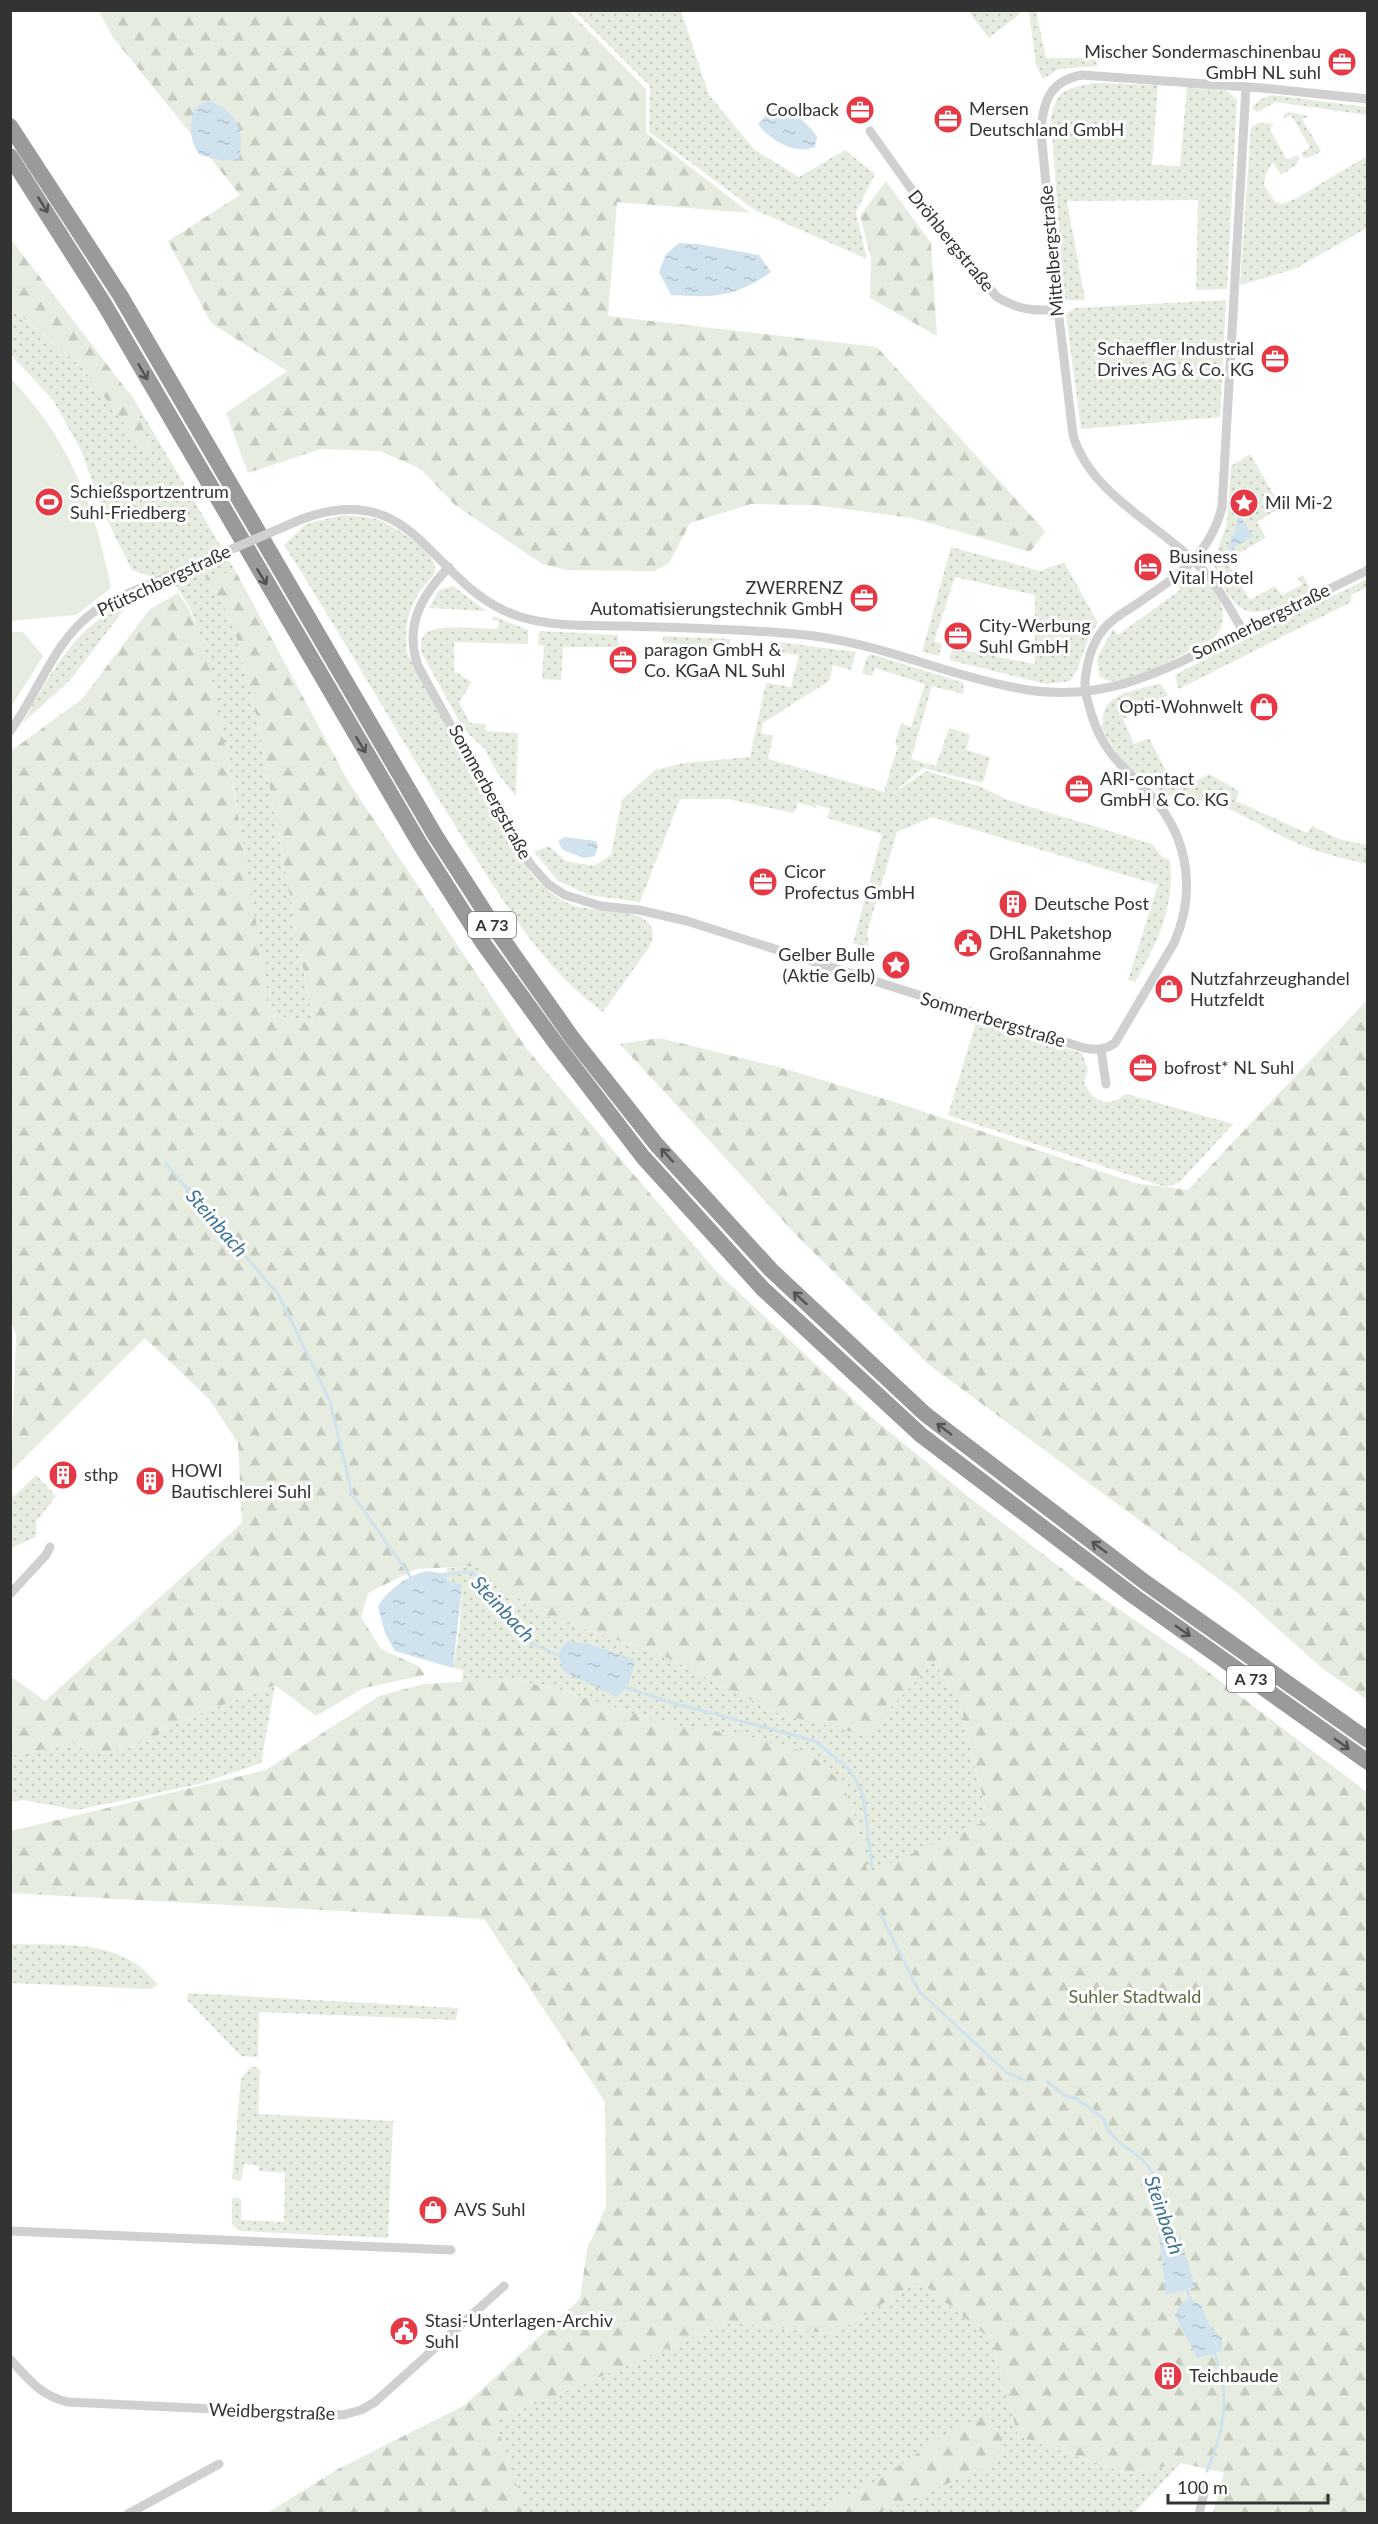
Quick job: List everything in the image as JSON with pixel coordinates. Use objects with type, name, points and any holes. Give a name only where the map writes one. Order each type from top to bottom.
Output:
[{"type":"highway","name":"A 73","points":[[10,126],[120,295],[435,835],[498,934],[573,1039],[656,1144],[771,1270],[925,1414],[1146,1583],[1368,1740]]},
{"type":"highway","name":"A 73","points":[[10,156],[103,302],[426,854],[483,943],[556,1045],[643,1157],[763,1289],[921,1435],[1135,1597],[1368,1762]]},
{"type":"street","name":"Mittelbergstraße","points":[[1243,631],[1215,583],[1194,561],[1108,490],[1090,471],[1077,451],[1073,435],[1058,309],[1041,132],[1042,112],[1047,98],[1055,87],[1068,78],[1082,75],[1368,99]]},
{"type":"street","points":[[1106,1084],[1101,1049],[1115,1043],[1174,943],[1182,925],[1188,883],[1185,861],[1170,821],[1152,797],[1118,764],[1106,747],[1095,724],[1085,693],[1091,650],[1110,621],[1166,585],[1194,561],[1210,541],[1222,507],[1246,87]]},
{"type":"street","name":"Dröhbergstraße","points":[[870,131],[946,238],[997,297],[1033,311],[1058,309]]},
{"type":"street","name":"Sommerbergstraße","points":[[302,519],[333,510],[350,508],[382,514],[413,533],[489,602],[535,621],[752,631],[832,638],[894,652],[1006,686],[1046,693],[1085,693],[1134,683],[1368,570]]},
{"type":"street","name":"Pfütschbergstraße","points":[[10,731],[58,651],[75,629],[106,604],[302,519]]},
{"type":"street","name":"Sommerbergstraße","points":[[449,567],[420,603],[412,635],[413,651],[418,666],[504,822],[531,865],[548,884],[581,901],[668,915],[986,1018],[1084,1048],[1101,1049]]},
{"type":"street","points":[[10,1594],[46,1556],[50,1546]]},
{"type":"street","points":[[10,2231],[450,2250]]},
{"type":"street","name":"Weidbergstraße","points":[[10,2359],[39,2390],[52,2398],[68,2402],[343,2415],[361,2410],[375,2402],[504,2286]]},
{"type":"street","points":[[128,2514],[219,2464]]},
{"type":"street","points":[[1199,2514],[1206,2485]]},
{"type":"green space","points":[[99,11],[569,11],[646,89],[646,133],[750,213],[617,202],[608,316],[877,347],[1045,531],[1030,552],[912,518],[815,505],[751,504],[690,523],[669,563],[654,571],[566,570],[542,564],[455,505],[421,469],[380,451],[321,449],[248,473],[226,413],[287,371],[211,323],[168,241],[240,195],[112,36]]},
{"type":"green space","points":[[575,11],[681,11],[709,95],[755,150],[799,177],[845,150],[875,174],[856,212],[867,259],[755,210],[649,132],[650,86]]},
{"type":"green space","points":[[968,11],[1020,11],[1020,14],[989,38]]},
{"type":"green space","points":[[1029,11],[1036,11],[1046,58],[1094,58],[1098,66],[1059,69],[1043,79],[1036,65]]},
{"type":"green space","points":[[1095,83],[1158,85],[1152,165],[1180,166],[1187,86],[1226,90],[1237,100],[1227,289],[1196,290],[1198,200],[1067,201],[1085,300],[1064,300],[1051,118],[1056,101],[1065,92],[1077,86]]},
{"type":"green space","points":[[1272,95],[1367,107],[1367,115],[1276,102],[1257,112],[1252,108],[1259,100]]},
{"type":"green space","points":[[1288,112],[1309,116],[1302,119],[1321,151],[1309,158],[1303,157],[1301,153],[1310,147],[1291,115],[1284,119],[1283,116]]},
{"type":"green space","points":[[1259,123],[1275,124],[1269,128],[1287,160],[1297,155],[1299,158],[1296,165],[1281,175],[1273,162],[1265,176],[1264,185],[1275,202],[1283,204],[1295,199],[1367,156],[1367,228],[1295,269],[1240,285],[1251,127]]},
{"type":"green space","points":[[886,181],[931,243],[937,336],[870,298],[871,258],[860,216]]},
{"type":"green space","points":[[10,238],[132,397],[157,467],[81,366],[11,308]]},
{"type":"green space","points":[[1226,300],[1220,417],[1081,429],[1066,314],[1075,308]]},
{"type":"green space","points":[[10,308],[81,366],[156,465],[129,391],[236,572],[206,576],[232,621],[256,713],[313,1022],[271,1015],[235,794],[212,683],[192,612],[175,584],[132,570],[102,510],[82,452],[53,400],[11,355]]},
{"type":"green space","name":"Schießsportzentrum Suhl-Friedberg","points":[[10,378],[31,401],[64,450],[88,502],[97,530],[111,588],[76,615],[11,621]]},
{"type":"green space","points":[[1250,454],[1281,507],[1257,522],[1266,538],[1226,560],[1250,600],[1275,586],[1282,595],[1302,585],[1298,578],[1303,575],[1310,588],[1308,593],[1290,602],[1261,611],[1250,611],[1240,607],[1231,598],[1213,562],[1227,524],[1231,466]]},
{"type":"green space","points":[[343,515],[372,518],[392,526],[420,546],[433,561],[435,568],[433,575],[420,591],[409,614],[406,628],[407,653],[530,872],[550,892],[575,906],[628,913],[649,923],[653,933],[650,946],[603,1012],[561,975],[542,954],[510,910],[441,803],[284,545],[306,524]]},
{"type":"green space","points":[[951,547],[1040,571],[1064,562],[1098,623],[1070,681],[1047,684],[949,660],[953,648],[1035,664],[1035,595],[955,577],[934,641],[942,644],[939,656],[922,652]]},
{"type":"green space","name":"Suhler Stadtwald","points":[[236,572],[348,781],[526,1048],[716,1271],[875,1420],[965,1494],[1078,1581],[1191,1659],[1367,1792],[1367,2513],[1213,2513],[1224,2473],[1181,2463],[1129,2474],[1018,2436],[992,2340],[919,2281],[834,2334],[730,2322],[495,2421],[526,2513],[267,2513],[338,2469],[465,2405],[580,2299],[587,2249],[606,2207],[605,2102],[484,1919],[11,1893],[11,1831],[266,1770],[379,1696],[424,1684],[511,1679],[561,1690],[667,1724],[744,1735],[809,1753],[842,1783],[856,1818],[868,1873],[988,1820],[960,1703],[934,1662],[865,1735],[777,1713],[661,1655],[537,1613],[479,1566],[416,1569],[368,1593],[361,1617],[381,1649],[418,1666],[425,1675],[364,1688],[316,1716],[275,1685],[165,1727],[154,1740],[103,1753],[74,1743],[11,1756],[11,1680],[13,1678],[45,1701],[242,1523],[238,1443],[209,1399],[145,1338],[11,1471],[16,1335],[11,1321],[11,751],[82,699],[150,609],[178,593],[196,625],[208,661],[243,840],[271,1015],[313,1022],[256,713],[232,621],[205,575]],"holes":[[[1158,2229],[1195,2287],[1166,2294]]]},
{"type":"green space","points":[[1189,577],[1198,578],[1207,583],[1219,599],[1223,610],[1223,620],[1220,630],[1213,639],[1163,664],[1123,680],[1112,681],[1099,676],[1097,658],[1113,629],[1118,635],[1180,590],[1177,583]]},
{"type":"green space","points":[[1367,579],[1367,587],[1351,595],[1351,602],[1179,689],[1175,676],[1180,672]]},
{"type":"green space","points":[[453,586],[486,611],[429,608],[439,590]]},
{"type":"green space","points":[[130,602],[71,679],[22,724],[54,670],[79,637],[111,611]]},
{"type":"green space","points":[[493,616],[528,630],[528,644],[454,642],[454,671],[472,682],[459,702],[470,723],[486,724],[486,731],[518,733],[516,796],[498,774],[484,748],[464,730],[421,651],[423,637],[432,630],[498,629],[499,621],[492,620]]},
{"type":"green space","points":[[539,631],[618,635],[619,647],[563,647],[561,680],[542,679],[544,646],[538,645]]},
{"type":"green space","points":[[11,632],[23,632],[43,656],[11,707]]},
{"type":"green space","points":[[663,636],[730,639],[730,647],[663,643]]},
{"type":"green space","points":[[778,642],[856,652],[851,670],[833,665],[829,681],[763,723],[761,733],[773,736],[768,759],[884,792],[898,746],[895,744],[901,723],[911,727],[925,684],[875,668],[872,676],[862,673],[867,657],[871,654],[964,683],[963,694],[932,686],[911,759],[936,766],[949,728],[970,734],[966,750],[990,757],[983,783],[923,768],[892,794],[926,771],[979,786],[1008,800],[1152,844],[1163,858],[1170,860],[1170,893],[1163,924],[1151,953],[1135,982],[1128,980],[1158,885],[932,817],[897,832],[867,932],[869,946],[853,944],[882,834],[827,818],[830,809],[817,805],[816,808],[798,802],[794,813],[728,799],[680,799],[640,902],[589,895],[558,881],[534,852],[549,846],[566,861],[594,866],[611,855],[622,800],[655,770],[684,763],[750,757],[766,683],[791,687],[799,655],[776,652]]},
{"type":"green space","points":[[1161,684],[1168,695],[1123,719],[1134,744],[1149,738],[1168,775],[1191,784],[1209,774],[1239,791],[1236,801],[1307,833],[1312,826],[1339,839],[1367,845],[1367,864],[1334,856],[1291,841],[1229,809],[1161,792],[1136,775],[1122,760],[1101,726],[1104,713],[1107,706],[1121,695]]},
{"type":"green space","points":[[1367,1000],[1367,1700],[1322,1668],[1239,1594],[928,1364],[799,1238],[620,1044],[659,1038],[779,1067],[898,1103],[1135,1183],[1188,1190]]},
{"type":"green space","points":[[976,1022],[1082,1053],[1088,1070],[1084,1082],[1096,1099],[1101,1101],[1113,1101],[1126,1094],[1233,1124],[1180,1182],[1166,1187],[948,1115]]},
{"type":"green space","points":[[36,1475],[56,1496],[36,1522],[36,1537],[11,1548],[11,1496],[16,1495]]},
{"type":"green space","points":[[479,1566],[537,1613],[661,1655],[777,1713],[934,1662],[960,1703],[988,1821],[868,1874],[856,1818],[744,1735],[667,1724],[561,1690],[511,1679],[462,1683],[463,1670],[453,1668],[460,1626],[461,1584],[448,1582],[447,1568]]},
{"type":"green space","points":[[275,1685],[261,1763],[199,1784],[77,1810],[23,1800],[11,1802],[10,1756],[74,1743],[103,1753],[154,1740],[165,1727]]},
{"type":"green space","points":[[11,1944],[60,1944],[109,1951],[138,1965],[158,1984],[151,1989],[11,1983]]},
{"type":"green space","points":[[188,1993],[458,2008],[456,2020],[259,2012],[258,2057],[241,2056],[187,2000]]},
{"type":"green space","points":[[251,2067],[257,2067],[260,2070],[258,2114],[393,2121],[388,2238],[240,2231],[232,2224],[232,2199],[237,2197],[241,2200],[241,2220],[284,2222],[285,2173],[259,2171],[259,2166],[244,2164],[241,2181],[232,2179],[241,2078]]},
{"type":"green space","points":[[919,2281],[992,2340],[1018,2436],[1129,2474],[1181,2463],[1134,2513],[879,2513],[888,2508],[943,2436],[873,2483],[812,2513],[526,2513],[494,2421],[730,2322],[834,2334]]},
{"type":"green space","points":[[987,2414],[1006,2440],[992,2465],[879,2513],[812,2513],[873,2483],[943,2436]]},
{"type":"water","points":[[208,101],[226,110],[237,123],[241,140],[239,159],[224,161],[200,155],[196,149],[191,133],[193,115],[195,108]]},
{"type":"water","points":[[781,108],[797,116],[809,127],[817,137],[815,147],[791,148],[776,141],[763,130],[758,124],[771,109]]},
{"type":"water","points":[[679,243],[698,244],[759,255],[771,272],[747,287],[724,294],[671,295],[659,272],[666,254]]},
{"type":"water","points":[[1239,514],[1253,536],[1230,550],[1227,547],[1235,532]]},
{"type":"water","points":[[565,837],[596,841],[598,846],[595,856],[584,858],[563,850],[558,841]]},
{"type":"water","points":[[427,1571],[447,1574],[448,1582],[462,1584],[453,1668],[395,1651],[385,1633],[378,1606],[399,1584]]},
{"type":"water","points":[[568,1641],[589,1644],[633,1659],[632,1675],[617,1697],[563,1671],[560,1651]]},
{"type":"water","points":[[1170,2224],[1181,2240],[1195,2287],[1166,2295],[1158,2229]]},
{"type":"water","points":[[1190,2300],[1201,2305],[1210,2327],[1222,2338],[1222,2351],[1197,2358],[1175,2315],[1182,2302]]},
{"type":"waterway","name":"Steinbach","points":[[166,1164],[278,1294],[330,1401],[352,1494],[412,1579]]},
{"type":"waterway","name":"Steinbach","points":[[445,1574],[473,1572],[528,1642],[560,1656]]},
{"type":"waterway","name":"Steinbach","points":[[623,1686],[666,1701],[815,1741],[850,1770],[863,1795],[872,1866]]},
{"type":"waterway","name":"Steinbach","points":[[880,1913],[919,1991],[1006,2072],[1028,2082]]},
{"type":"waterway","name":"Steinbach","points":[[1047,2082],[1066,2096],[1076,2098],[1104,2119],[1111,2135],[1138,2156],[1150,2169],[1162,2197],[1168,2227]]},
{"type":"waterway","points":[[1186,2285],[1191,2302]]},
{"type":"waterway","name":"Steinbach","points":[[1207,2471],[1218,2440],[1224,2412],[1223,2383],[1214,2352]]},
{"type":"place","name":"Mischer Sondermaschinenbau GmbH NL suhl","points":[[1342,62]]},
{"type":"place","name":"Coolback","points":[[860,110]]},
{"type":"place","name":"Mersen Deutschland GmbH","points":[[948,119]]},
{"type":"place","name":"Schaeffler Industrial Drives AG & Co. KG","points":[[1275,359]]},
{"type":"place","name":"Schießsportzentrum Suhl-Friedberg","points":[[49,502]]},
{"type":"place","name":"Mil Mi-2","points":[[1244,503]]},
{"type":"place","name":"Business Vital Hotel","points":[[1148,567]]},
{"type":"place","name":"ZWERRENZ Automatisierungstechnik GmbH","points":[[864,598]]},
{"type":"place","name":"City-Werbung Suhl GmbH","points":[[958,636]]},
{"type":"place","name":"paragon GmbH & Co. KGaA NL Suhl","points":[[623,660]]},
{"type":"place","name":"Opti-Wohnwelt","points":[[1264,707]]},
{"type":"place","name":"ARI-contact GmbH & Co. KG","points":[[1079,789]]},
{"type":"place","name":"Cicor Profectus GmbH","points":[[763,882]]},
{"type":"place","name":"Deutsche Post","points":[[1013,904]]},
{"type":"place","name":"DHL Paketshop Großannahme","points":[[968,943]]},
{"type":"place","name":"Gelber Bulle (Aktie Gelb)","points":[[896,965]]},
{"type":"place","name":"Nutzfahrzeughandel Hutzfeldt","points":[[1169,989]]},
{"type":"place","name":"bofrost* NL Suhl","points":[[1143,1068]]},
{"type":"place","name":"sthp","points":[[63,1475]]},
{"type":"place","name":"HOWI Bautischlerei Suhl","points":[[150,1481]]},
{"type":"place","name":"AVS Suhl","points":[[433,2210]]},
{"type":"place","name":"Stasi-Unterlagen-Archiv Suhl","points":[[404,2331]]},
{"type":"place","name":"Teichbaude","points":[[1168,2376]]}]
